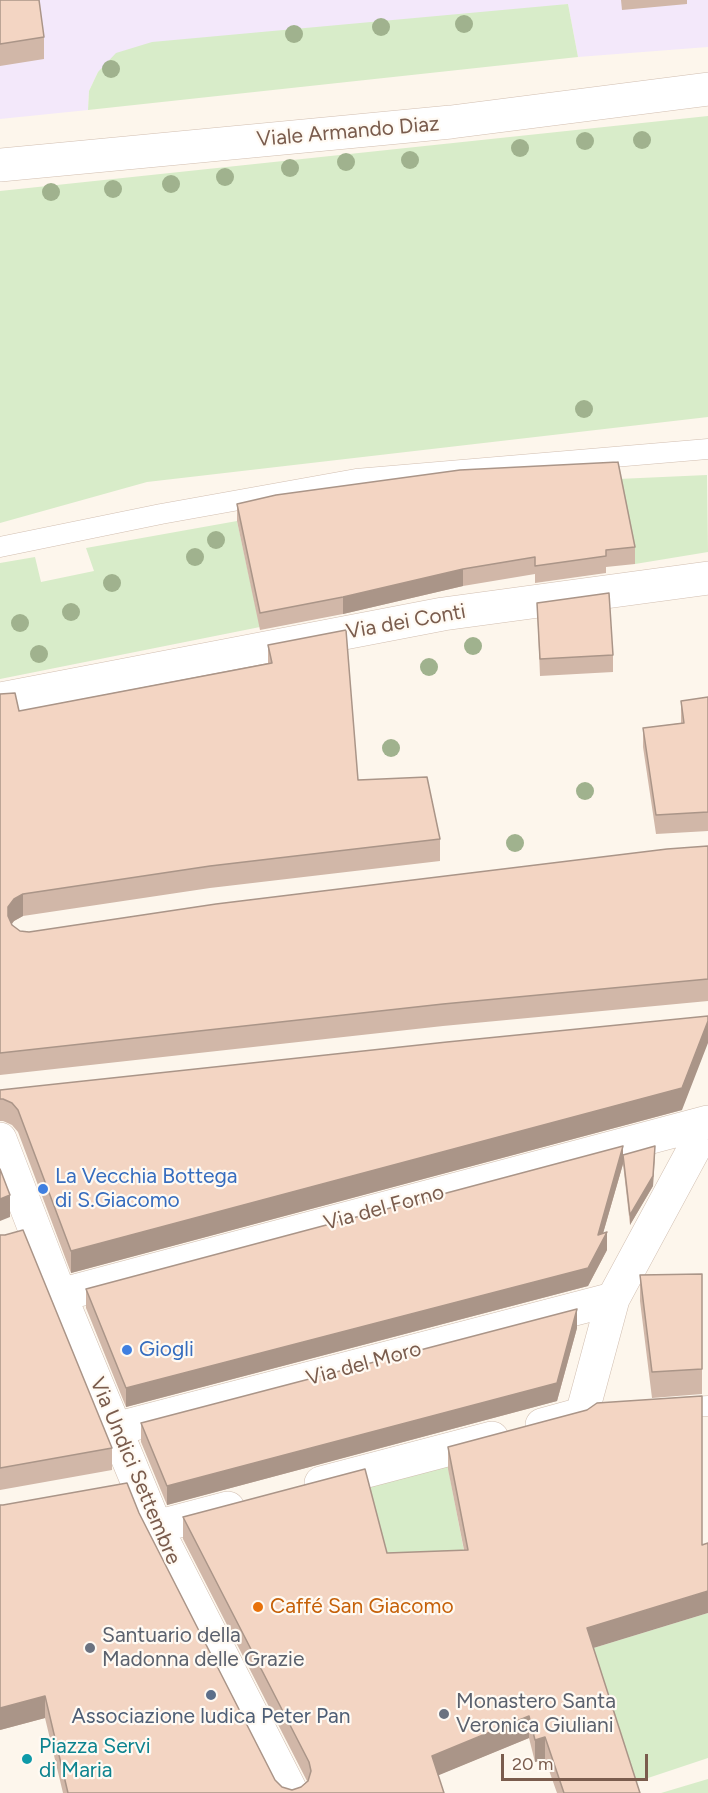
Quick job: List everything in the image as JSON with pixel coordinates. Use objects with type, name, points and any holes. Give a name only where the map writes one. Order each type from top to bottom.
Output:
[{"type":"street","name":"Viale Armando Diaz","points":[[0,165],[451,122],[704,88]]},
{"type":"street","name":"Via dei Conti","points":[[0,699],[443,614],[708,578]]},
{"type":"street","name":"Via del Forno","points":[[60,1295],[708,1122]]},
{"type":"street","points":[[294,1491],[593,1413],[613,1299],[708,1122]]},
{"type":"street","name":"Via Undici Settembre","points":[[0,1139],[23,1233],[60,1295],[156,1527],[292,1793]]},
{"type":"street","name":"Via del Moro","points":[[115,1429],[613,1299]]},
{"type":"street","points":[[103,1491],[138,1484]]},
{"type":"street","points":[[156,1527],[259,1500]]},
{"type":"lane","points":[[0,547],[161,514],[356,479],[708,449]]},
{"type":"lane","points":[[661,1409],[708,1406]]},
{"type":"shaded area","points":[[0,0],[708,0],[708,47],[578,57],[568,4],[98,72],[89,91],[88,110],[0,119]]},
{"type":"green space","points":[[568,4],[578,57],[88,110],[89,91],[98,72],[116,53],[152,42]]},
{"type":"green space","points":[[708,116],[708,417],[147,482],[0,523],[0,191]]},
{"type":"green space","points":[[707,475],[708,552],[635,564],[618,479]]},
{"type":"green space","points":[[237,521],[260,627],[0,679],[0,563],[35,557],[41,582],[94,571],[86,548]]},
{"type":"green space","points":[[446,1457],[468,1572],[395,1602],[362,1480]]},
{"type":"green space","points":[[708,1613],[708,1758],[630,1784],[587,1650]]},
{"type":"green space","points":[[708,1779],[708,1793],[661,1793]]},
{"type":"building","points":[[0,0],[39,0],[44,37],[0,44]]},
{"type":"building","points":[[618,462],[635,547],[606,550],[606,556],[535,566],[535,557],[463,569],[343,597],[260,613],[237,504],[276,495],[460,470]]},
{"type":"building","points":[[609,593],[613,655],[540,659],[537,603]]},
{"type":"building","points":[[346,630],[358,780],[427,777],[440,839],[210,866],[23,894],[14,899],[8,907],[8,916],[12,925],[20,931],[29,932],[216,904],[667,849],[708,846],[708,979],[443,1004],[0,1053],[0,694],[15,693],[19,711],[272,663],[268,645]]},
{"type":"building","points":[[708,697],[708,812],[656,815],[643,728],[684,723],[681,701]]},
{"type":"building","points":[[708,1016],[682,1088],[71,1251],[18,1110],[12,1103],[0,1099],[0,1090]]},
{"type":"building","points":[[623,1146],[598,1235],[607,1232],[588,1268],[126,1388],[86,1289]]},
{"type":"building","points":[[655,1146],[653,1176],[630,1215],[623,1155]]},
{"type":"building","points":[[0,1169],[10,1195],[0,1199]]},
{"type":"building","points":[[23,1230],[112,1448],[0,1468],[0,1235]]},
{"type":"building","points":[[702,1274],[702,1369],[652,1372],[640,1275]]},
{"type":"building","points":[[577,1309],[557,1383],[167,1486],[141,1423]]},
{"type":"building","points":[[702,1396],[702,1545],[708,1543],[708,1591],[587,1628],[640,1793],[564,1793],[545,1737],[535,1740],[529,1716],[432,1756],[444,1793],[68,1793],[45,1696],[0,1708],[0,1505],[127,1483],[139,1513],[275,1780],[282,1787],[292,1790],[301,1787],[308,1781],[311,1771],[309,1762],[183,1517],[365,1469],[387,1553],[468,1550],[448,1447],[587,1410],[597,1403]]},
{"type":"place","name":"La Vecchia Bottega di S.Giacomo","points":[[43,1189]]},
{"type":"place","name":"Giogli","points":[[127,1350]]},
{"type":"place","name":"Caffé San Giacomo","points":[[258,1607]]},
{"type":"place","name":"Santuario della Madonna delle Grazie","points":[[90,1648]]},
{"type":"place","name":"Associazione ludica Peter Pan","points":[[211,1695]]},
{"type":"place","name":"Monastero Santa Veronica Giuliani","points":[[444,1714]]},
{"type":"place","name":"Piazza Servi di Maria","points":[[27,1759]]}]
